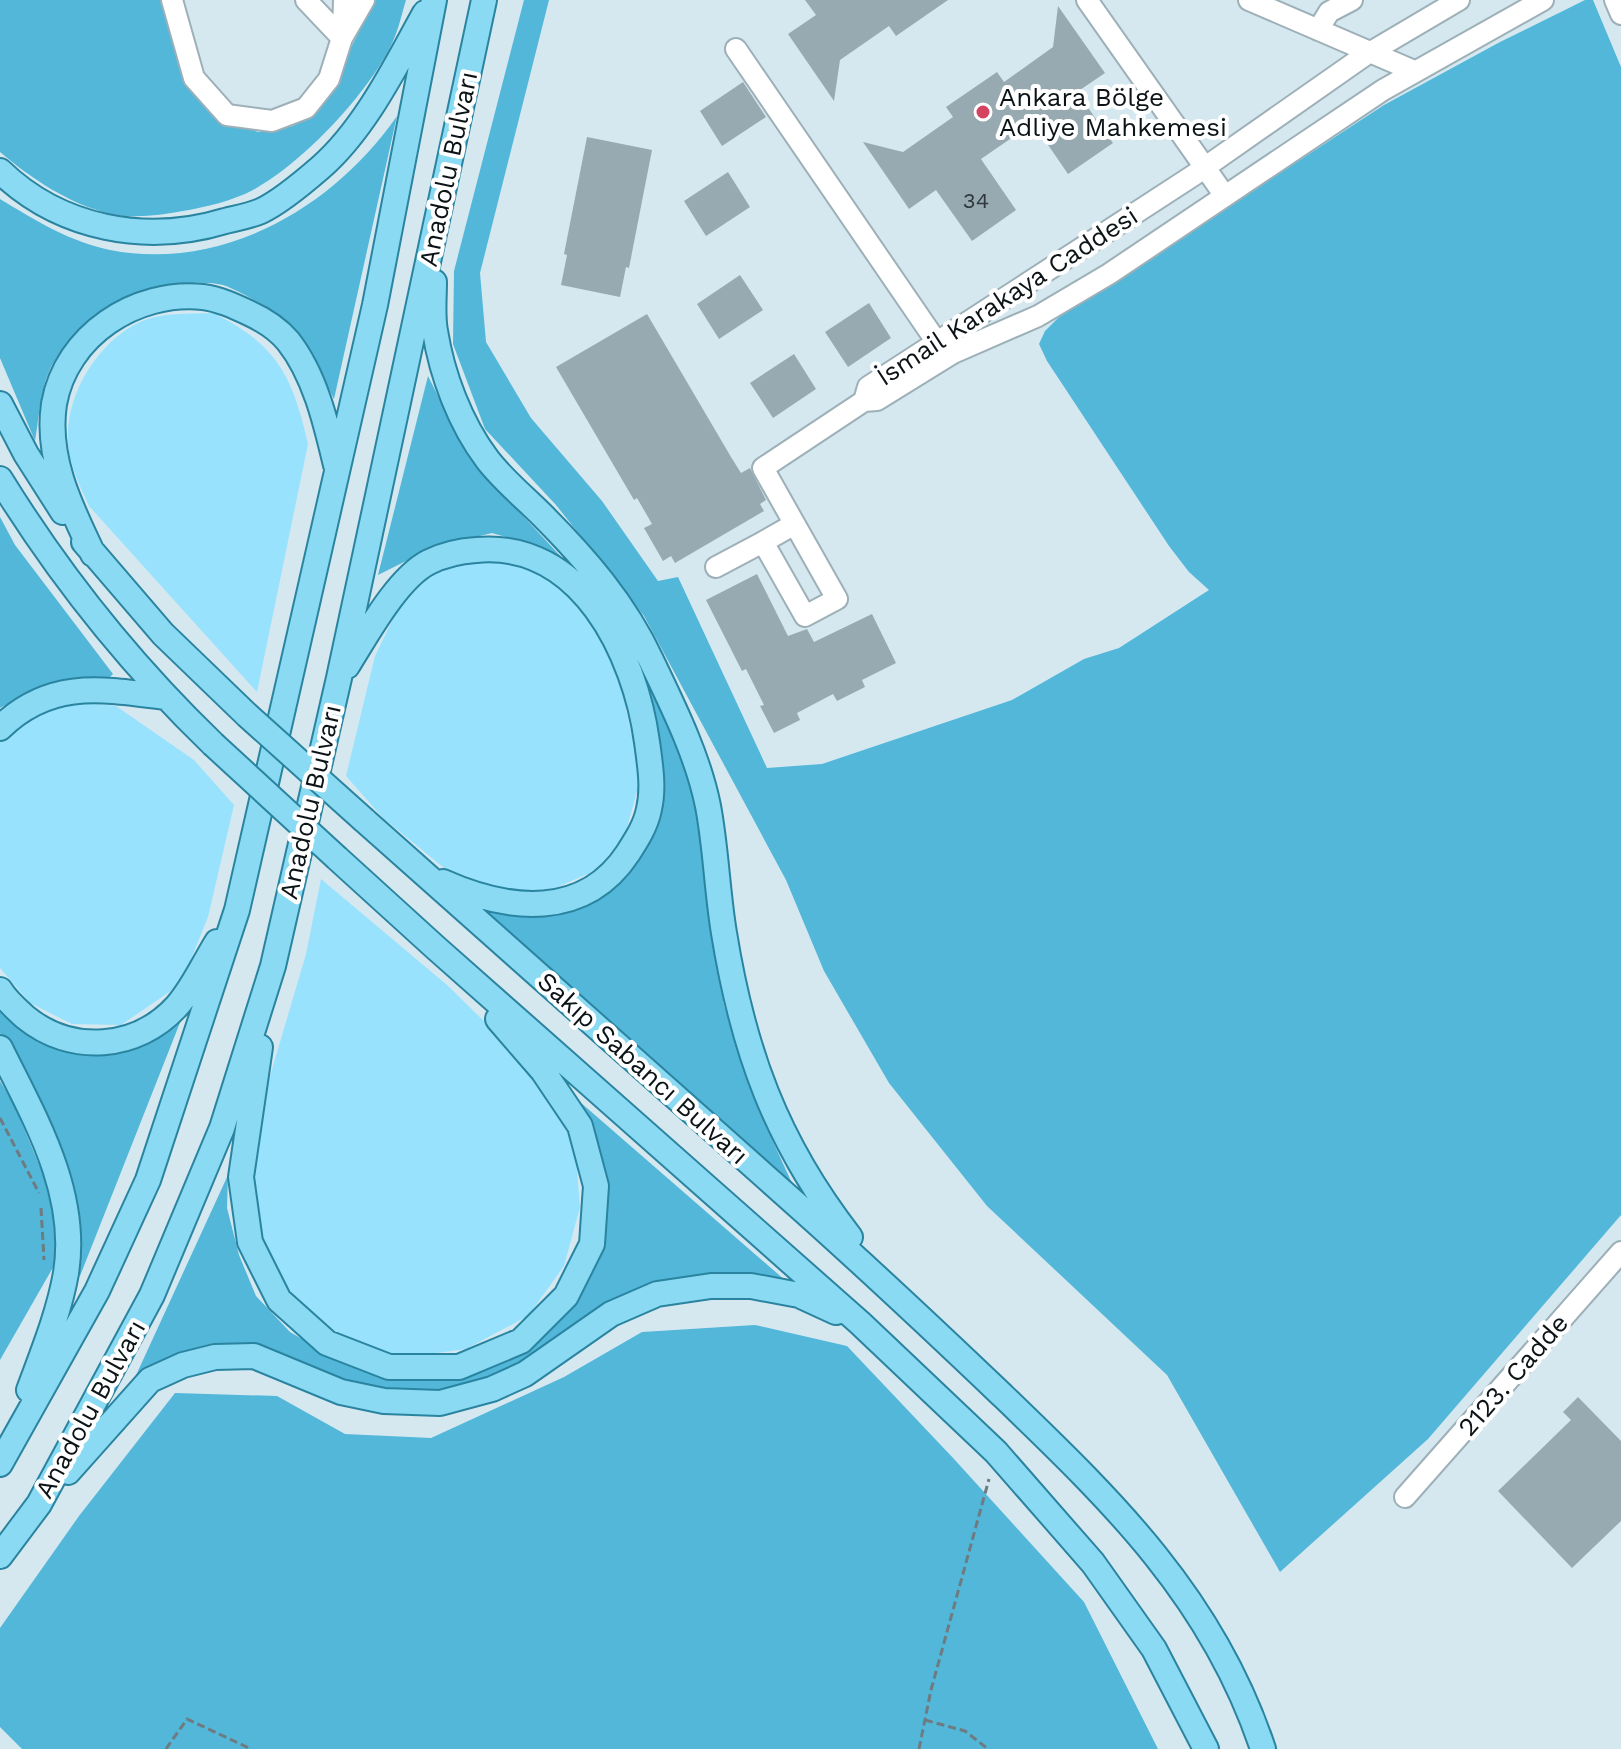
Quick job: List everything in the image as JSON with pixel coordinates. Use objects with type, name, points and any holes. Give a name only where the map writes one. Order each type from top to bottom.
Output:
[{"type":"main road","points":[[0,171],[17,187],[55,211],[98,226],[146,233],[198,229],[261,211],[321,167],[371,109],[433,0]]},
{"type":"main road","name":"Anadolu Bulvarı","points":[[4,1458],[97,1291],[148,1180],[237,910],[375,305],[433,0]]},
{"type":"main road","name":"Anadolu Bulvarı","points":[[0,1556],[39,1504],[152,1295],[222,1128],[273,966],[339,678],[484,0]]},
{"type":"main road","points":[[433,239],[435,329],[449,385],[465,424],[488,460],[573,546],[606,585],[642,641],[683,732],[708,805],[734,990],[755,1067],[802,1170],[821,1201],[897,1294]]},
{"type":"main road","points":[[93,554],[67,498],[56,465],[52,432],[55,402],[64,370],[79,349],[110,319],[133,308],[169,299],[204,297],[232,305],[273,328],[288,341],[306,373],[323,413],[337,468]]},
{"type":"main road","name":"Sakıp Sabancı Bulvarı","points":[[0,404],[56,503],[93,554],[163,634],[247,715],[897,1294],[1084,1474],[1152,1549],[1213,1635],[1254,1721],[1263,1749]]},
{"type":"main road","name":"Sakıp Sabancı Bulvarı","points":[[0,479],[35,536],[87,608],[165,697],[213,744],[436,948],[860,1323],[996,1452],[1093,1563],[1154,1649],[1206,1749]]},
{"type":"main road","points":[[339,678],[397,590],[427,562],[462,551],[497,548],[537,557],[576,584],[618,645],[642,711],[651,785],[650,807],[643,827],[623,861],[609,877],[591,889],[553,903],[532,905],[497,902],[423,873]]},
{"type":"main road","points":[[0,728],[34,704],[57,693],[99,688],[165,697]]},
{"type":"main road","points":[[0,990],[37,1027],[61,1037],[83,1043],[105,1044],[126,1040],[151,1027],[177,1006],[237,910]]},
{"type":"main road","points":[[273,966],[241,1177],[250,1242],[279,1300],[327,1343],[389,1367],[459,1367],[521,1341],[566,1296],[592,1244],[596,1186],[580,1126],[558,1093],[543,1071],[436,948]]},
{"type":"main road","points":[[0,1048],[53,1161],[68,1225],[66,1273],[58,1306],[4,1458]]},
{"type":"main road","points":[[39,1504],[150,1380],[183,1365],[215,1357],[254,1356],[341,1392],[384,1401],[440,1403],[492,1389],[525,1374],[611,1314],[657,1294],[711,1286],[751,1286],[799,1295],[860,1323]]},
{"type":"street","points":[[172,0],[194,78],[227,115],[272,121],[306,108],[329,79],[342,38],[364,0]]},
{"type":"street","points":[[306,0],[342,38]]},
{"type":"street","points":[[342,38],[344,0]]},
{"type":"street","points":[[1087,0],[1225,196]]},
{"type":"street","points":[[1249,0],[1414,71]]},
{"type":"street","points":[[1318,30],[1329,12],[1352,0]]},
{"type":"street","name":"İsmail Karakaya Caddesi","points":[[1459,0],[1370,52],[1205,167],[936,341],[868,387],[864,401],[877,400],[953,353],[1038,316],[1109,274],[1414,71],[1543,0]]},
{"type":"street","points":[[1615,0],[1621,14]]},
{"type":"street","points":[[736,49],[936,341]]},
{"type":"street","points":[[763,542],[805,616],[837,599],[763,468],[864,401]]},
{"type":"street","points":[[716,567],[793,525]]},
{"type":"street","name":"2123. Cadde","points":[[1405,1497],[1621,1252]]},
{"type":"path","points":[[0,1118],[40,1195],[44,1263]]},
{"type":"path","points":[[919,1749],[996,1452]]},
{"type":"path","points":[[166,1749],[187,1719],[251,1749]]},
{"type":"path","points":[[925,1720],[965,1731],[988,1749]]},
{"type":"shaded area","points":[[0,0],[169,0],[223,118],[258,132],[293,126],[324,101],[375,0],[406,0],[393,41],[368,82],[333,124],[293,162],[253,190],[228,200],[183,211],[138,216],[111,214],[80,204],[38,181],[0,152]]},
{"type":"shaded area","points":[[524,0],[549,0],[480,273],[486,342],[531,418],[602,501],[658,581],[678,577],[767,768],[822,764],[1012,700],[1084,659],[1119,648],[1209,590],[1189,572],[1169,546],[1047,361],[1039,344],[1045,331],[1058,318],[1384,105],[1500,42],[1585,0],[1593,0],[1621,67],[1621,1215],[1428,1439],[1280,1572],[1167,1375],[987,1206],[889,1083],[824,971],[786,880],[644,616],[556,505],[485,429],[453,344],[454,271]]},
{"type":"shaded area","points":[[397,116],[334,399],[305,345],[278,314],[223,285],[175,285],[124,302],[80,332],[63,350],[47,377],[35,441],[0,358],[0,199],[53,229],[95,246],[152,254],[194,251],[234,241],[272,225],[308,204],[371,149]]},
{"type":"shaded area","points":[[213,313],[253,337],[279,365],[296,400],[308,444],[257,692],[89,506],[69,451],[68,424],[78,389],[110,343],[124,331],[149,319],[176,314]]},
{"type":"shaded area","points":[[428,376],[464,448],[607,606],[653,679],[680,746],[701,827],[710,920],[724,1005],[759,1111],[796,1192],[478,909],[502,914],[544,916],[578,910],[617,881],[660,752],[647,683],[605,616],[564,563],[540,547],[492,533],[434,547],[378,575]]},
{"type":"shaded area","points":[[0,517],[15,545],[113,674],[105,682],[62,683],[0,708]]},
{"type":"shaded area","points":[[460,558],[509,561],[554,579],[590,617],[617,668],[641,777],[625,835],[597,870],[555,888],[510,893],[444,868],[383,818],[346,776],[375,656],[406,592]]},
{"type":"shaded area","points":[[72,701],[116,706],[194,760],[234,805],[208,917],[181,984],[121,1025],[72,1024],[30,1003],[0,968],[0,737],[26,716]]},
{"type":"shaded area","points":[[321,879],[447,985],[530,1066],[574,1132],[580,1207],[564,1266],[528,1316],[466,1349],[400,1358],[336,1332],[294,1301],[259,1244],[248,1170],[270,1076],[306,954]]},
{"type":"shaded area","points":[[0,1006],[44,1042],[75,1053],[131,1051],[181,1020],[80,1276],[76,1233],[60,1157],[0,1033]]},
{"type":"shaded area","points":[[0,1081],[14,1104],[52,1196],[59,1257],[0,1360]]},
{"type":"shaded area","points":[[580,1102],[786,1281],[629,1293],[589,1313],[512,1371],[473,1387],[431,1393],[389,1391],[282,1362],[252,1349],[132,1384],[228,1175],[227,1208],[239,1255],[256,1296],[290,1332],[337,1359],[428,1377],[543,1328],[601,1230],[598,1146]]},
{"type":"shaded area","points":[[755,1325],[847,1346],[1084,1602],[1158,1749],[22,1749],[0,1727],[0,1628],[79,1516],[175,1393],[277,1396],[345,1434],[431,1438],[564,1377],[642,1332]]},
{"type":"building","points":[[805,0],[948,0],[896,36],[889,26],[840,60],[834,101],[788,34],[816,15]]},
{"type":"building","points":[[1058,6],[1105,73],[1077,92],[1113,143],[1068,174],[1033,123],[981,159],[1016,210],[972,241],[936,190],[909,209],[863,142],[903,152],[953,117],[946,107],[997,72],[1004,82],[1053,47]]},
{"type":"building","points":[[743,82],[766,117],[722,146],[700,111]]},
{"type":"building","points":[[587,137],[652,150],[629,268],[626,267],[620,297],[561,285],[567,255],[564,254]]},
{"type":"building","points":[[728,172],[750,207],[706,236],[684,201]]},
{"type":"building","points":[[740,275],[763,310],[719,339],[697,304]]},
{"type":"building","points":[[869,303],[891,338],[848,367],[825,332]]},
{"type":"building","points":[[647,314],[741,473],[750,468],[766,500],[760,504],[764,511],[675,563],[671,556],[663,561],[644,528],[652,524],[637,498],[634,500],[556,367]]},
{"type":"building","points":[[794,354],[816,389],[773,418],[750,383]]},
{"type":"building","points":[[757,574],[788,636],[807,629],[814,642],[872,614],[896,663],[862,680],[865,687],[837,701],[833,694],[797,713],[800,720],[774,733],[746,669],[742,671],[706,600]]},
{"type":"building","points":[[1578,1397],[1621,1441],[1621,1521],[1572,1568],[1498,1491],[1571,1420],[1563,1412]]},
{"type":"place","name":"Ankara Bölge Adliye Mahkemesi","points":[[983,112]]}]
